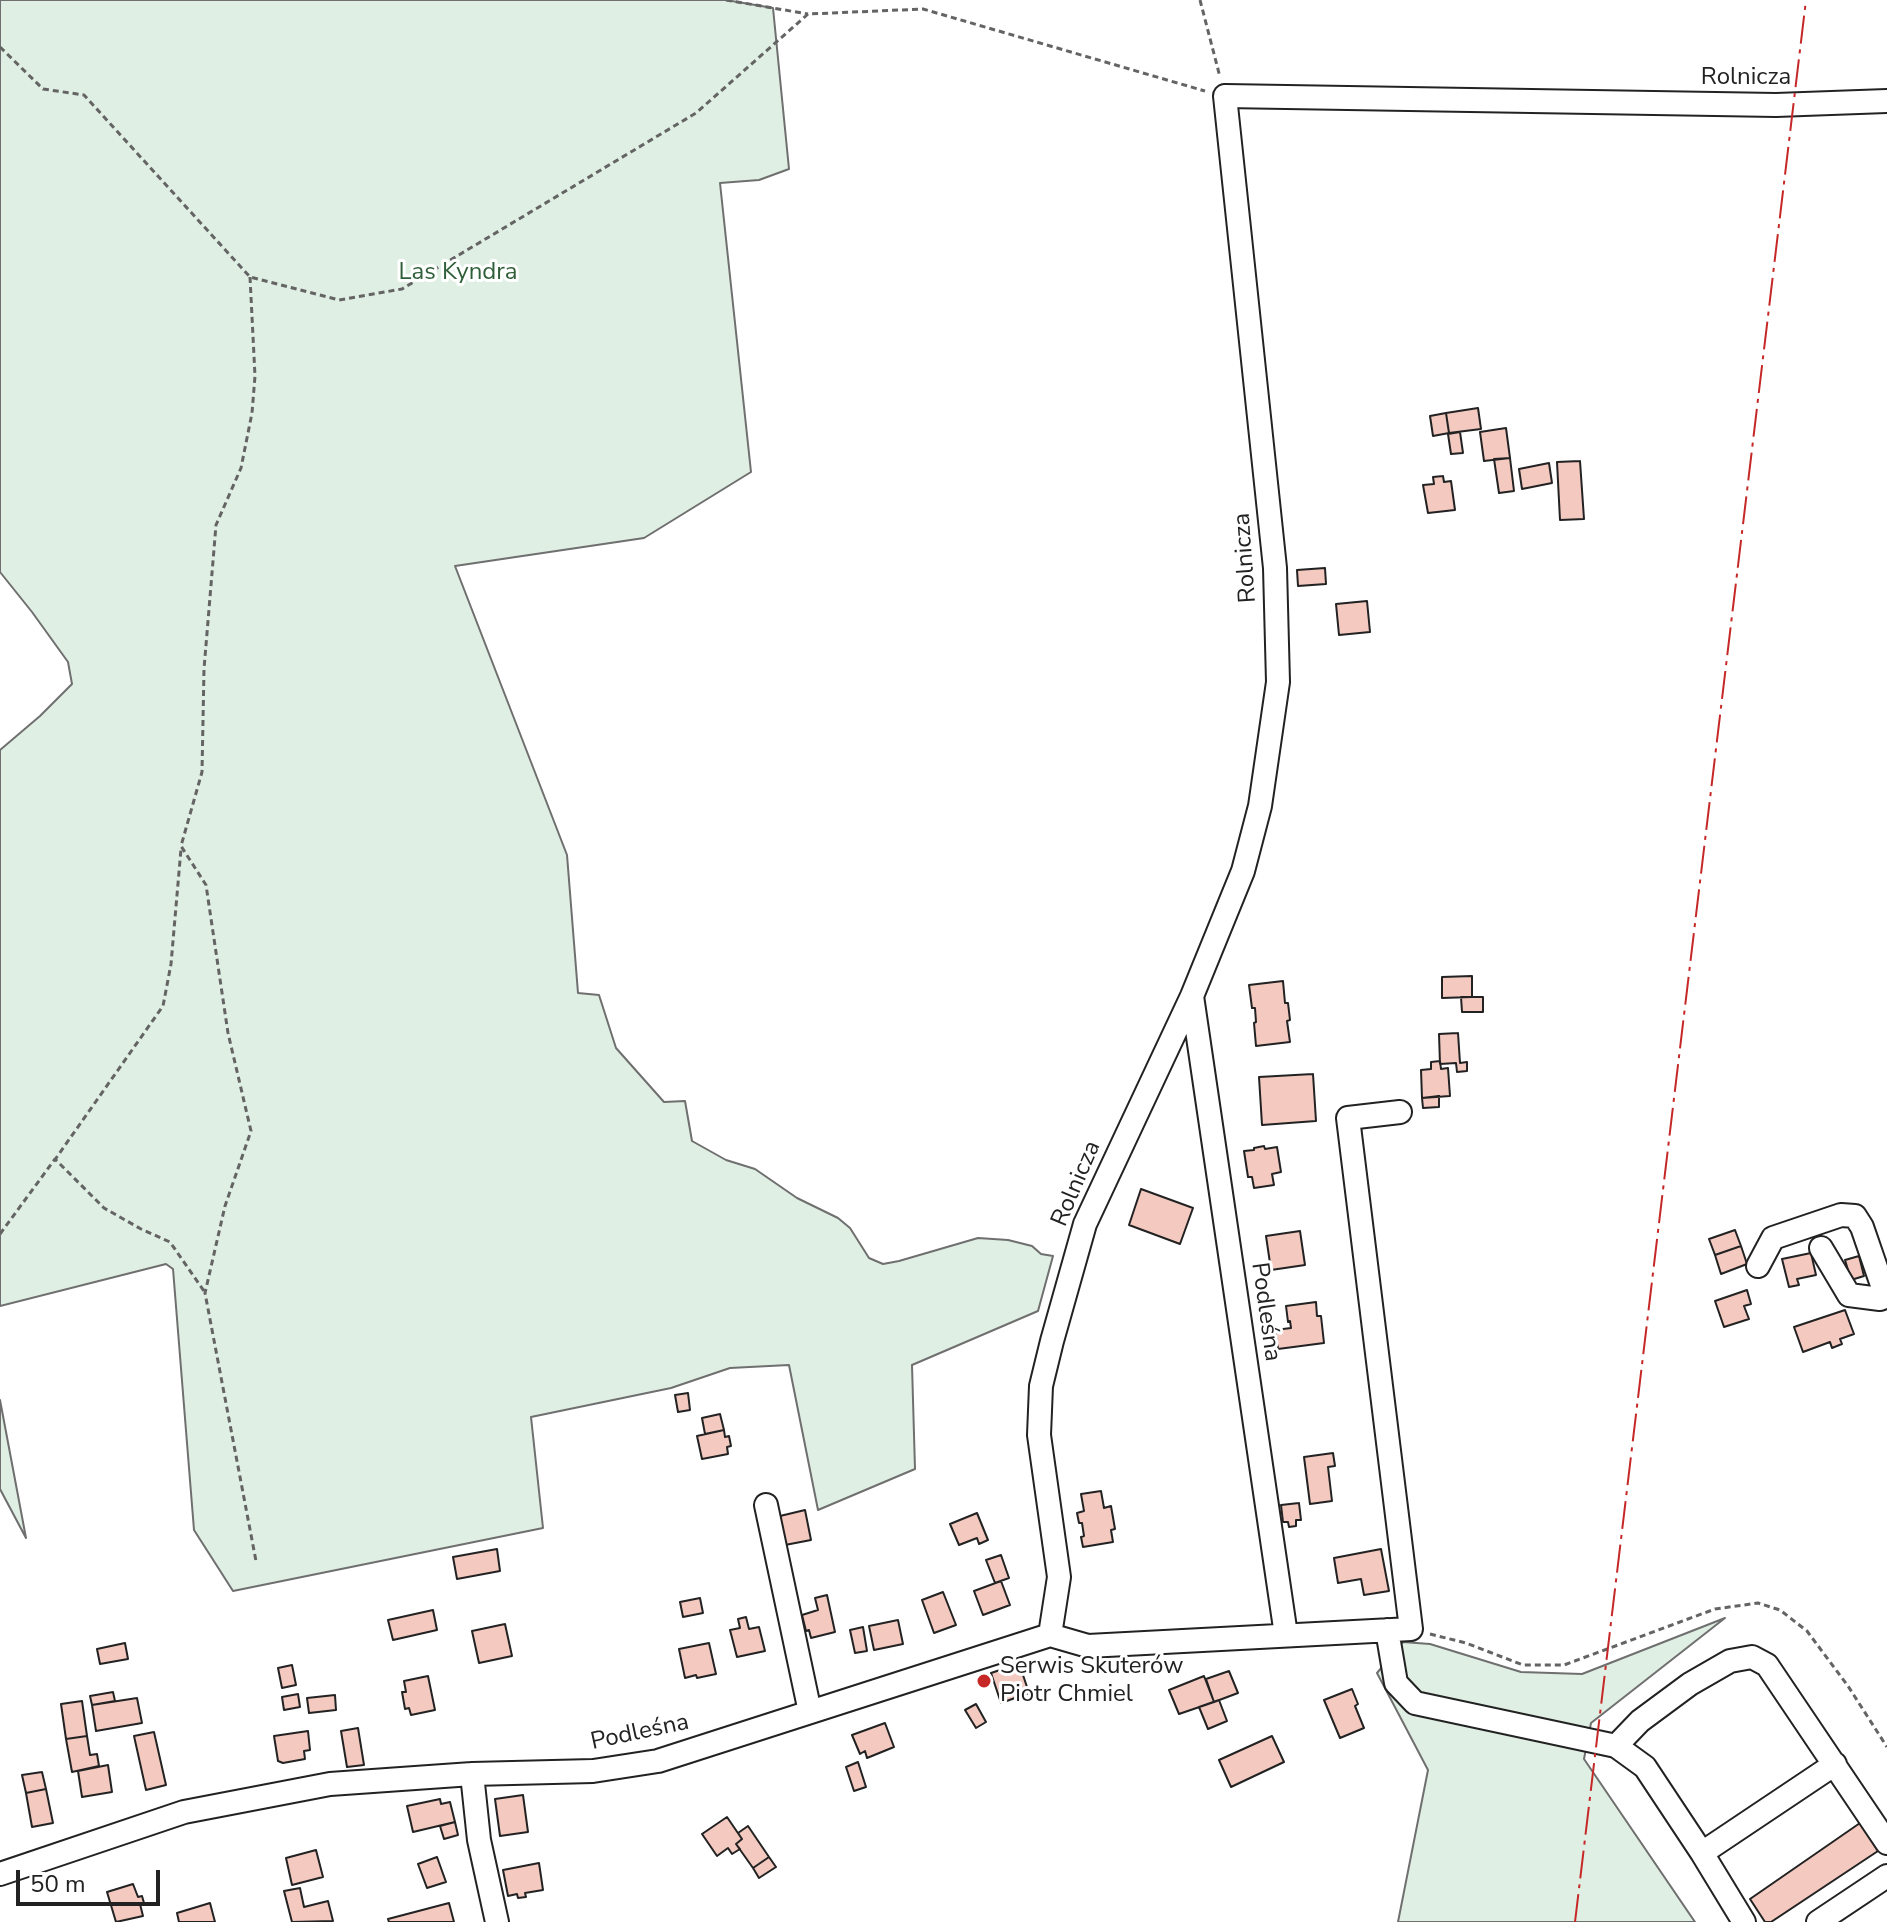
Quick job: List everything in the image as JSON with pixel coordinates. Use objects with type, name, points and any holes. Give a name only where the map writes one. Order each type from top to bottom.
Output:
[{"type":"street","name":"Rolnicza","points":[[1050,1635],[1059,1577],[1039,1435],[1041,1386],[1085,1224],[1192,996],[1243,871],[1260,806],[1278,682],[1275,568],[1225,96],[1776,105],[1887,101]]},
{"type":"street","name":"Podleśna","points":[[1192,996],[1286,1635]]},
{"type":"street","points":[[1050,1635],[1088,1646],[1411,1629],[1348,1118],[1400,1112]]},
{"type":"street","points":[[1758,1266],[1773,1238],[1841,1215],[1855,1216],[1887,1294],[1880,1299],[1849,1295],[1821,1248]]},
{"type":"street","points":[[766,1505],[810,1712]]},
{"type":"street","points":[[1387,1630],[1396,1683],[1415,1703],[1616,1746],[1645,1767],[1744,1922]]},
{"type":"street","name":"Podleśna","points":[[0,1874],[184,1812],[330,1784],[472,1774],[593,1771],[658,1761],[1050,1635]]},
{"type":"street","points":[[1616,1746],[1640,1721],[1690,1684],[1730,1661],[1752,1657],[1767,1665],[1887,1843]]},
{"type":"street","points":[[1702,1853],[1835,1764]]},
{"type":"street","points":[[472,1774],[479,1840],[497,1922]]},
{"type":"street","points":[[1818,1922],[1887,1876]]},
{"type":"path","points":[[726,0],[808,14],[923,9],[1225,96]]},
{"type":"path","points":[[1200,0],[1225,96]]},
{"type":"path","points":[[0,47],[43,89],[84,95],[250,277],[339,300],[402,289],[696,113],[808,14]]},
{"type":"path","points":[[0,1234],[163,1006],[171,964],[181,846],[202,772],[204,669],[216,525],[241,468],[252,413],[255,376],[250,277]]},
{"type":"path","points":[[181,846],[206,885],[228,1033],[251,1131],[225,1206],[205,1293]]},
{"type":"path","points":[[54,1161],[104,1208],[170,1242],[205,1293],[256,1561]]},
{"type":"path","points":[[1411,1629],[1466,1643],[1523,1665],[1564,1665],[1715,1609],[1758,1603],[1780,1610],[1807,1631],[1848,1686],[1887,1747]]},
{"type":"green space","name":"Las Kyndra","points":[[0,0],[726,0],[773,8],[789,169],[759,180],[720,183],[751,472],[644,538],[455,566],[567,855],[578,993],[599,995],[616,1048],[664,1102],[685,1101],[692,1141],[726,1160],[755,1169],[797,1198],[838,1218],[850,1228],[869,1258],[883,1264],[978,1238],[1008,1240],[1053,1256],[1038,1311],[912,1365],[915,1469],[818,1510],[789,1365],[730,1368],[671,1388],[531,1417],[543,1528],[233,1591],[194,1530],[173,1269],[166,1264],[0,1306],[0,750],[72,684],[68,662],[0,572]]},
{"type":"green space","points":[[0,1400],[26,1538],[0,1489]]},
{"type":"green space","points":[[1725,1618],[1591,1723],[1584,1759],[1695,1922],[1398,1922],[1428,1770],[1377,1673],[1403,1642],[1430,1644],[1521,1672],[1582,1674]]},
{"type":"building","points":[[1478,408],[1481,429],[1449,433],[1446,413]]},
{"type":"building","points":[[1446,413],[1449,433],[1433,436],[1430,416]]},
{"type":"building","points":[[1506,428],[1510,458],[1484,461],[1480,432]]},
{"type":"building","points":[[1460,432],[1463,453],[1451,454],[1448,434]]},
{"type":"building","points":[[1510,458],[1514,491],[1499,493],[1494,459]]},
{"type":"building","points":[[1580,461],[1584,519],[1560,520],[1557,462]]},
{"type":"building","points":[[1549,463],[1552,483],[1522,489],[1519,469]]},
{"type":"building","points":[[1443,476],[1444,482],[1451,481],[1455,510],[1428,513],[1423,485],[1434,484],[1433,477]]},
{"type":"building","points":[[1325,568],[1326,584],[1298,586],[1297,570]]},
{"type":"building","points":[[1367,601],[1370,632],[1339,635],[1336,604]]},
{"type":"building","points":[[1472,976],[1472,997],[1442,998],[1442,977]]},
{"type":"building","points":[[1283,981],[1290,1020],[1287,1021],[1290,1042],[1256,1046],[1255,1008],[1252,1008],[1249,985]]},
{"type":"building","points":[[1461,997],[1483,997],[1483,1012],[1462,1012]]},
{"type":"building","points":[[1458,1033],[1460,1063],[1467,1062],[1467,1071],[1457,1072],[1456,1063],[1440,1064],[1439,1034]]},
{"type":"building","points":[[1440,1061],[1441,1069],[1448,1068],[1450,1096],[1422,1098],[1421,1070],[1431,1069],[1431,1062]]},
{"type":"building","points":[[1313,1074],[1316,1121],[1262,1125],[1259,1077]]},
{"type":"building","points":[[1439,1096],[1439,1107],[1423,1108],[1422,1098]]},
{"type":"building","points":[[1264,1146],[1265,1149],[1277,1147],[1281,1172],[1272,1174],[1274,1185],[1254,1188],[1252,1177],[1248,1177],[1244,1151]]},
{"type":"building","points":[[1141,1189],[1193,1208],[1180,1244],[1129,1225]]},
{"type":"building","points":[[1735,1230],[1741,1246],[1715,1255],[1709,1239]]},
{"type":"building","points":[[1300,1231],[1305,1265],[1271,1270],[1266,1236]]},
{"type":"building","points":[[1741,1246],[1747,1264],[1721,1274],[1715,1255]]},
{"type":"building","points":[[1811,1253],[1816,1275],[1797,1279],[1799,1285],[1789,1287],[1782,1259]]},
{"type":"building","points":[[1859,1256],[1864,1276],[1851,1280],[1845,1260]]},
{"type":"building","points":[[1747,1290],[1751,1304],[1744,1306],[1749,1319],[1724,1327],[1715,1301]]},
{"type":"building","points":[[1316,1302],[1324,1343],[1278,1349],[1275,1330],[1291,1328],[1286,1306]]},
{"type":"building","points":[[1845,1310],[1854,1334],[1840,1339],[1842,1344],[1832,1348],[1830,1342],[1803,1352],[1794,1327]]},
{"type":"building","points":[[688,1393],[690,1410],[678,1412],[675,1395]]},
{"type":"building","points":[[720,1414],[724,1430],[705,1434],[702,1418]]},
{"type":"building","points":[[724,1430],[731,1446],[727,1447],[728,1454],[702,1459],[697,1436]]},
{"type":"building","points":[[1333,1453],[1335,1466],[1328,1467],[1332,1501],[1310,1504],[1304,1457]]},
{"type":"building","points":[[1101,1491],[1104,1508],[1111,1506],[1115,1529],[1111,1530],[1113,1542],[1083,1547],[1082,1523],[1079,1523],[1077,1513],[1084,1511],[1081,1494]]},
{"type":"building","points":[[1299,1503],[1301,1520],[1296,1520],[1296,1526],[1289,1527],[1288,1522],[1283,1522],[1281,1505]]},
{"type":"building","points":[[805,1510],[811,1540],[785,1545],[780,1516]]},
{"type":"building","points":[[977,1513],[988,1540],[979,1544],[977,1538],[959,1545],[950,1524]]},
{"type":"building","points":[[497,1549],[500,1571],[457,1579],[453,1557]]},
{"type":"building","points":[[1381,1549],[1389,1591],[1364,1595],[1361,1579],[1338,1583],[1334,1558]]},
{"type":"building","points":[[1001,1555],[1009,1578],[995,1583],[986,1560]]},
{"type":"building","points":[[1001,1581],[1010,1605],[983,1615],[974,1591]]},
{"type":"building","points":[[943,1592],[956,1625],[934,1633],[922,1600]]},
{"type":"building","points":[[827,1595],[835,1632],[811,1638],[802,1615],[818,1610],[815,1598]]},
{"type":"building","points":[[700,1598],[703,1613],[683,1617],[680,1602]]},
{"type":"building","points":[[433,1610],[437,1630],[393,1640],[388,1620]]},
{"type":"building","points":[[746,1617],[749,1629],[759,1627],[765,1651],[737,1657],[730,1630],[740,1628],[738,1619]]},
{"type":"building","points":[[898,1620],[903,1644],[874,1650],[869,1626]]},
{"type":"building","points":[[505,1624],[512,1656],[479,1663],[472,1631]]},
{"type":"building","points":[[863,1627],[867,1651],[855,1653],[850,1630]]},
{"type":"building","points":[[125,1643],[128,1659],[100,1664],[97,1649]]},
{"type":"building","points":[[709,1643],[716,1674],[685,1678],[679,1649]]},
{"type":"building","points":[[292,1665],[296,1685],[282,1688],[278,1668]]},
{"type":"building","points":[[1020,1666],[1029,1693],[1001,1703],[991,1673]]},
{"type":"building","points":[[1229,1671],[1238,1693],[1214,1702],[1206,1679]]},
{"type":"building","points":[[428,1676],[435,1710],[411,1715],[409,1708],[405,1709],[404,1681]]},
{"type":"building","points":[[1204,1676],[1214,1702],[1179,1714],[1169,1690]]},
{"type":"building","points":[[1352,1689],[1364,1728],[1340,1738],[1324,1700]]},
{"type":"building","points":[[113,1692],[115,1701],[92,1705],[90,1696]]},
{"type":"building","points":[[298,1694],[300,1707],[284,1710],[282,1697]]},
{"type":"building","points":[[335,1695],[336,1710],[309,1713],[307,1698]]},
{"type":"building","points":[[137,1698],[142,1723],[96,1731],[92,1705]]},
{"type":"building","points":[[1219,1700],[1227,1721],[1208,1729],[1199,1707]]},
{"type":"building","points":[[82,1701],[87,1736],[66,1739],[61,1704]]},
{"type":"building","points":[[976,1704],[986,1722],[976,1728],[965,1710]]},
{"type":"building","points":[[885,1723],[894,1747],[867,1758],[865,1751],[860,1754],[852,1735]]},
{"type":"building","points":[[358,1728],[364,1765],[347,1767],[341,1731]]},
{"type":"building","points":[[308,1731],[310,1750],[304,1751],[305,1759],[278,1761],[274,1736]]},
{"type":"building","points":[[154,1732],[166,1785],[146,1790],[134,1736]]},
{"type":"building","points":[[87,1736],[90,1755],[97,1754],[99,1766],[72,1772],[66,1739]]},
{"type":"building","points":[[1272,1736],[1284,1762],[1231,1787],[1219,1760]]},
{"type":"building","points":[[858,1762],[866,1787],[854,1791],[846,1767]]},
{"type":"building","points":[[108,1765],[112,1792],[82,1797],[78,1771]]},
{"type":"building","points":[[42,1772],[46,1789],[26,1793],[22,1775]]},
{"type":"building","points":[[46,1789],[53,1823],[32,1827],[26,1793]]},
{"type":"building","points":[[523,1795],[528,1832],[500,1836],[495,1799]]},
{"type":"building","points":[[440,1799],[441,1804],[450,1802],[455,1822],[413,1832],[407,1806]]},
{"type":"building","points":[[727,1817],[742,1839],[736,1844],[740,1849],[732,1854],[728,1848],[717,1856],[702,1834]]},
{"type":"building","points":[[455,1822],[458,1835],[444,1839],[440,1826]]},
{"type":"building","points":[[1860,1823],[1878,1851],[1771,1922],[1765,1922],[1750,1899]]},
{"type":"building","points":[[748,1826],[769,1857],[753,1868],[736,1844],[742,1839],[738,1833]]},
{"type":"building","points":[[316,1850],[323,1877],[292,1885],[286,1858]]},
{"type":"building","points":[[437,1857],[446,1882],[427,1888],[418,1864]]},
{"type":"building","points":[[769,1857],[776,1867],[759,1878],[753,1868]]},
{"type":"building","points":[[539,1863],[543,1890],[525,1893],[526,1897],[518,1898],[517,1894],[508,1896],[503,1870]]},
{"type":"building","points":[[133,1884],[138,1897],[142,1896],[143,1916],[116,1922],[107,1892]]},
{"type":"building","points":[[300,1888],[304,1907],[328,1901],[333,1921],[292,1922],[284,1891]]},
{"type":"building","points":[[210,1903],[215,1922],[179,1922],[177,1913]]},
{"type":"building","points":[[449,1903],[454,1922],[389,1922],[388,1919]]},
{"type":"power","points":[[1575,1922],[1806,0]]},
{"type":"place","name":"Serwis Skuterów Piotr Chmiel","points":[[984,1681]]}]
